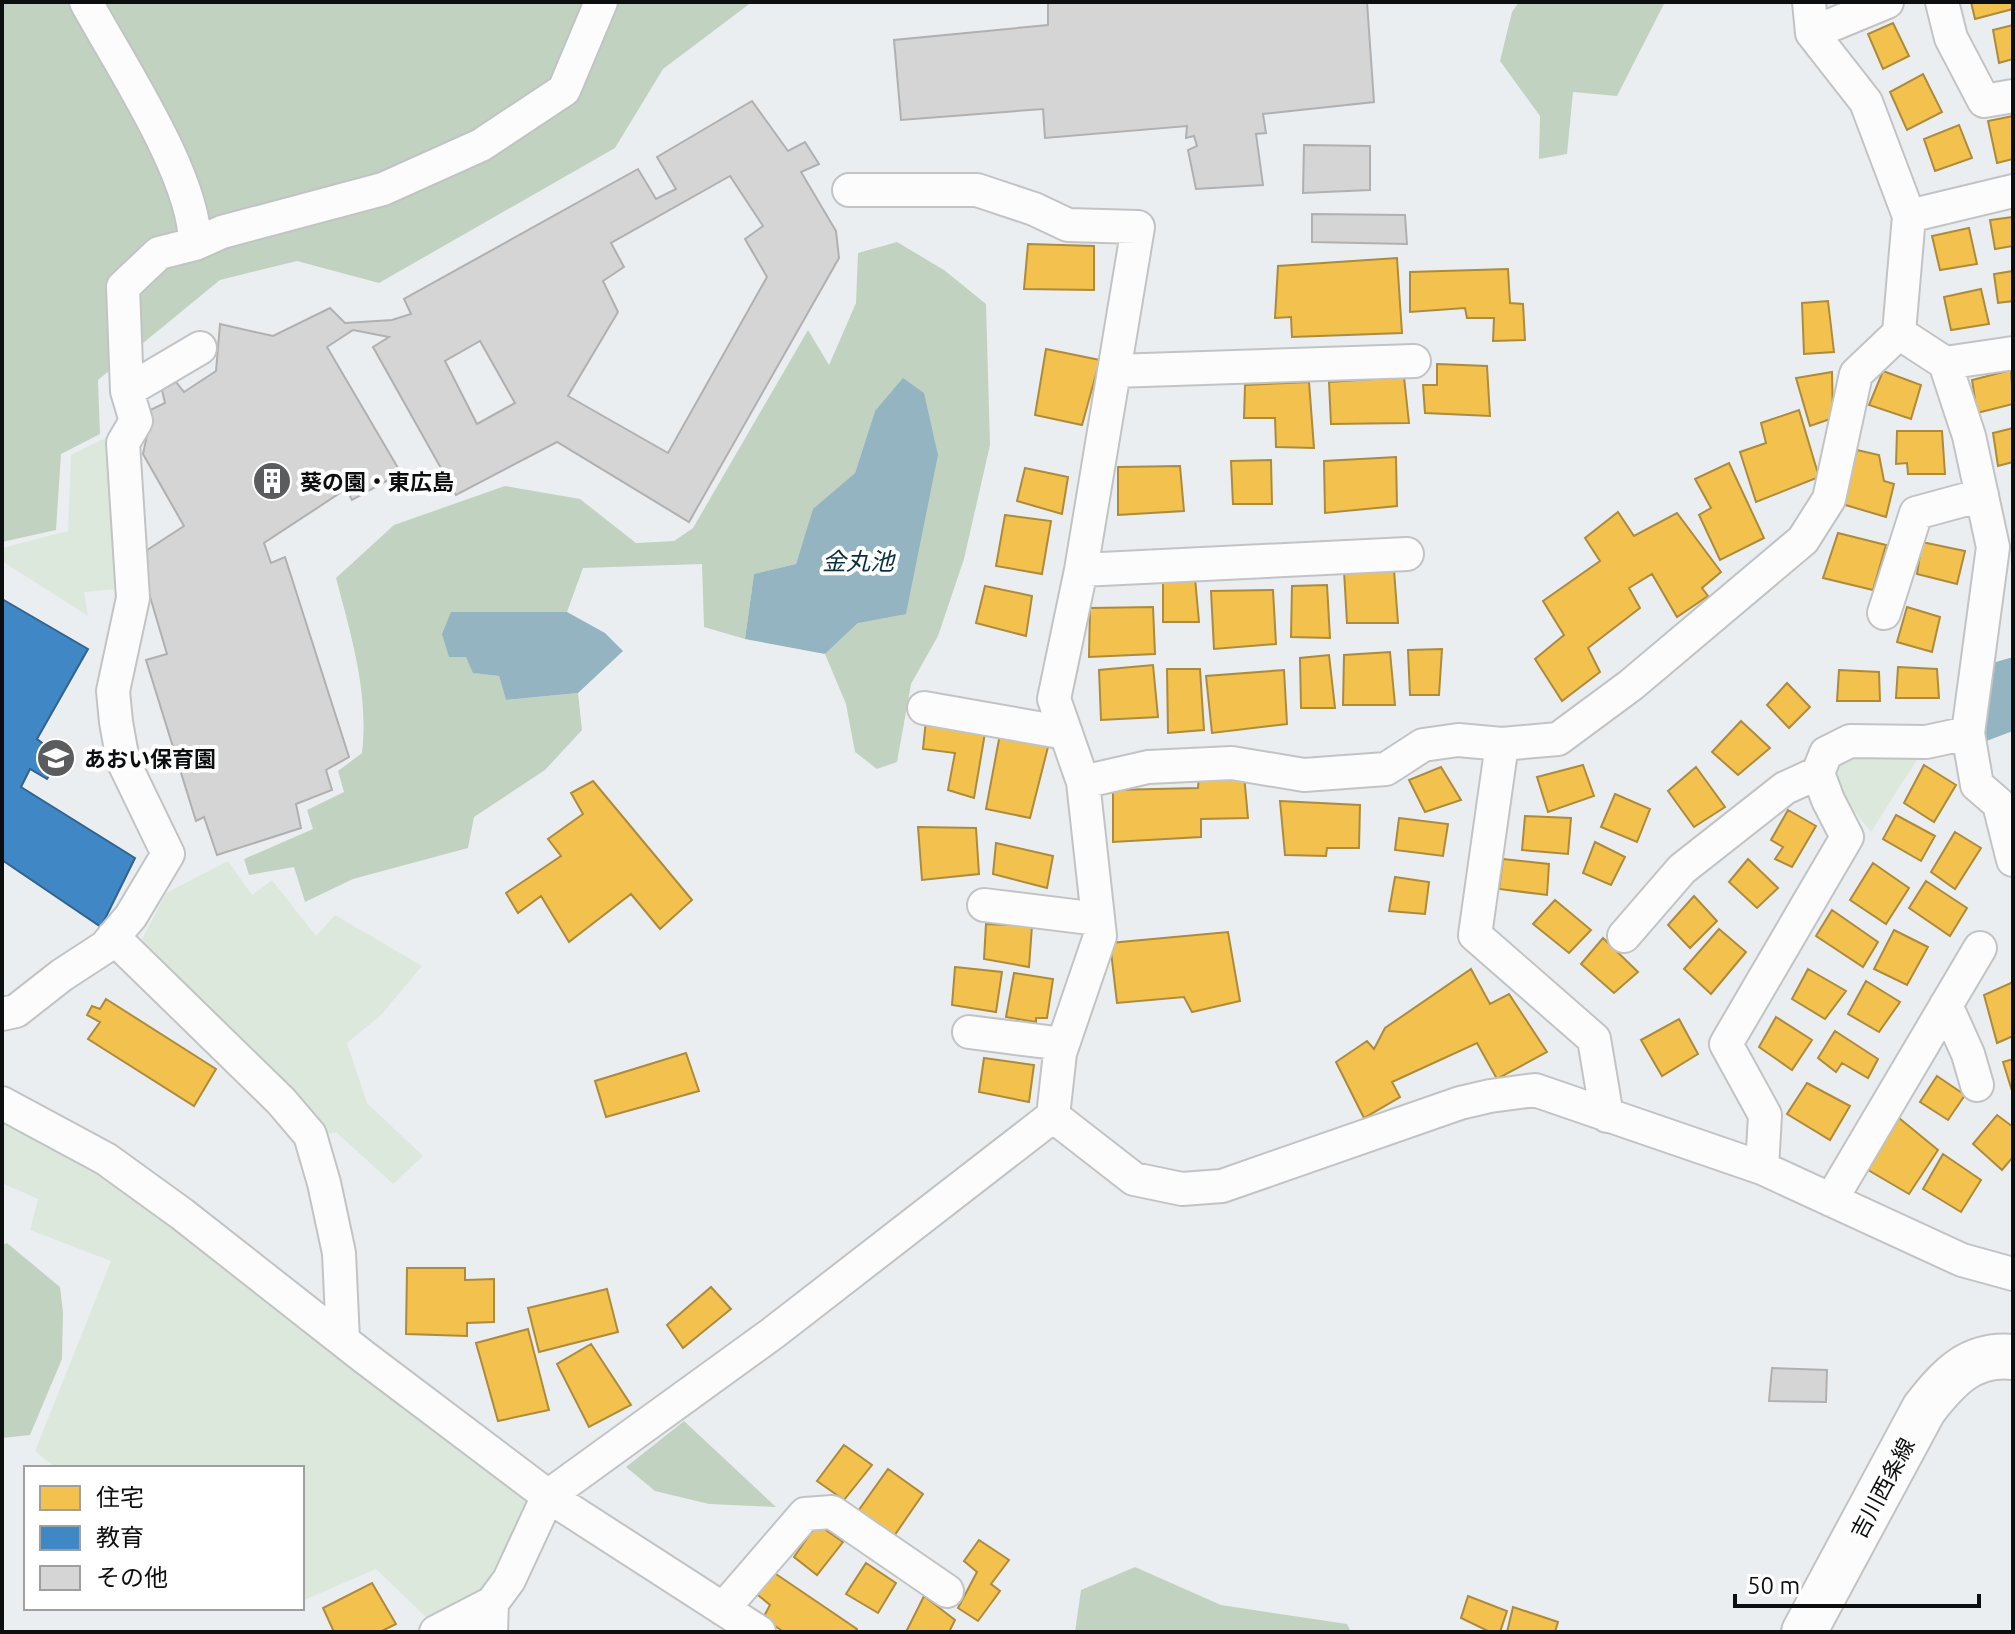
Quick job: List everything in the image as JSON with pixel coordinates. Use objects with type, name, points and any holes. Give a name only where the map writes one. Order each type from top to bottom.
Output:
[{"type":"main road","name":"吉川西条線","points":[[1804,1632],[1924,1409],[1960,1368],[1995,1359]]},
{"type":"street","points":[[86,2],[167,149],[195,226],[195,244]]},
{"type":"street","points":[[2,1014],[16,1011],[105,947],[131,916],[168,854],[123,761],[113,691],[133,598],[123,443],[136,421],[127,391],[123,287],[159,253],[195,244],[222,232],[383,189],[481,145],[564,90],[601,2]]},
{"type":"street","points":[[1083,782],[1148,767],[1232,763],[1304,775],[1386,769],[1423,745],[1458,740],[1502,744],[1558,739],[1631,685],[1803,540],[1829,499],[1856,374],[1899,333],[1909,216],[1866,102],[1810,17],[1887,2]]},
{"type":"street","points":[[1942,2],[1951,38],[1984,101],[2013,96]]},
{"type":"street","points":[[436,1632],[492,1618],[548,1496],[773,1333],[1053,1116],[1063,1044],[1100,936],[1083,782],[1054,699],[1081,570],[1138,227],[1068,225],[1034,209],[977,190],[849,190]]},
{"type":"street","points":[[1909,216],[2013,191]]},
{"type":"street","points":[[1899,333],[1945,363],[1969,436],[1982,495],[2000,585],[1968,733],[1977,785],[1999,804],[2013,860]]},
{"type":"street","points":[[127,391],[200,348]]},
{"type":"street","points":[[1945,363],[2013,353]]},
{"type":"street","points":[[1114,371],[1414,361]]},
{"type":"street","points":[[1884,613],[1916,513],[1982,495]]},
{"type":"street","points":[[1081,570],[1407,554]]},
{"type":"street","points":[[924,708],[1066,733]]},
{"type":"street","points":[[1624,936],[1682,869],[1785,788],[1818,773],[1826,753],[1850,741],[1926,742],[1968,733]]},
{"type":"street","points":[[1502,744],[1475,935],[1594,1039],[1607,1116]]},
{"type":"street","points":[[1762,1168],[1765,1115],[1726,1044],[1847,837],[1818,773]]},
{"type":"street","points":[[984,905],[1098,919]]},
{"type":"street","points":[[113,937],[281,1101],[310,1135],[339,1253],[343,1340]]},
{"type":"street","points":[[1831,1200],[1980,948]]},
{"type":"street","points":[[1946,1005],[1968,1054],[1977,1085]]},
{"type":"street","points":[[969,1032],[1063,1044]]},
{"type":"street","points":[[1053,1116],[1134,1179],[1182,1189],[1222,1186],[1460,1103],[1535,1090],[1762,1168],[1962,1260],[2013,1274]]},
{"type":"street","points":[[2,1103],[106,1159],[548,1496],[759,1632]]},
{"type":"street","points":[[723,1609],[805,1514],[832,1512],[947,1591]]},
{"type":"shaded area","points":[[111,435],[119,589],[84,592],[88,616],[2,561],[2,548],[68,531],[71,455]]},
{"type":"shaded area","points":[[1862,753],[1900,753],[1918,758],[1871,832],[1830,782],[1837,760]]},
{"type":"shaded area","points":[[228,861],[252,895],[272,880],[316,936],[335,915],[422,966],[381,1015],[347,1043],[367,1103],[423,1156],[393,1184],[336,1132],[329,1134],[142,939],[166,893]]},
{"type":"shaded area","points":[[2,1111],[101,1162],[531,1498],[480,1596],[433,1624],[376,1569],[304,1600],[304,1466],[54,1466],[35,1451],[111,1261],[30,1230],[38,1199],[2,1183]]},
{"type":"green space","points":[[2,2],[752,2],[663,69],[615,148],[379,283],[297,261],[220,280],[98,380],[100,434],[61,454],[56,530],[2,542]]},
{"type":"green space","points":[[1519,2],[1665,2],[1617,96],[1573,92],[1567,154],[1539,159],[1540,116],[1500,61],[1512,12]]},
{"type":"green space","points":[[897,242],[944,270],[986,304],[990,445],[964,559],[938,636],[911,684],[897,762],[877,769],[855,752],[846,704],[825,654],[858,623],[875,411],[855,473],[813,510],[796,564],[754,574],[745,639],[704,627],[702,564],[583,568],[567,612],[519,613],[466,657],[474,673],[499,676],[506,700],[578,693],[582,730],[545,770],[474,817],[468,848],[353,879],[305,902],[294,867],[249,875],[244,859],[313,829],[307,810],[344,792],[338,771],[362,753],[361,686],[336,578],[394,525],[505,486],[580,499],[636,543],[674,541],[693,528],[808,330],[829,365],[856,303],[858,253]]},
{"type":"green space","points":[[7,1243],[60,1287],[62,1359],[30,1435],[2,1438],[2,1245]]},
{"type":"green space","points":[[684,1421],[776,1507],[709,1504],[655,1491],[626,1467]]},
{"type":"green space","points":[[1135,1567],[1221,1605],[1347,1624],[1351,1632],[1075,1632],[1081,1590]]},
{"type":"water","name":"金丸池","points":[[903,378],[924,393],[938,455],[906,614],[858,623],[825,654],[745,639],[754,574],[796,564],[813,509],[855,473],[875,411]]},
{"type":"water","points":[[451,612],[567,612],[605,633],[623,651],[578,693],[506,700],[499,676],[473,673],[466,657],[449,657],[442,634]]},
{"type":"water","points":[[2013,657],[2013,731],[1981,743],[1989,664]]},
{"type":"building: 住宅","points":[[1971,2],[2012,2],[2013,9],[1975,19]]},
{"type":"building: 住宅","points":[[1893,23],[1909,56],[1883,69],[1868,34]]},
{"type":"building: 住宅","points":[[2013,25],[2013,59],[1999,63],[1993,30]]},
{"type":"building: 住宅","points":[[1923,74],[1942,112],[1907,130],[1890,92]]},
{"type":"building: 住宅","points":[[2013,116],[2013,159],[1997,163],[1988,121]]},
{"type":"building: 住宅","points":[[1959,125],[1972,158],[1935,171],[1924,139]]},
{"type":"building: 住宅","points":[[2013,217],[2013,246],[1995,249],[1990,220]]},
{"type":"building: 住宅","points":[[1969,228],[1977,264],[1940,270],[1932,236]]},
{"type":"building: 住宅","points":[[1028,244],[1094,246],[1094,290],[1024,289]]},
{"type":"building: 住宅","points":[[1397,258],[1402,333],[1292,337],[1291,317],[1275,318],[1278,266]]},
{"type":"building: 住宅","points":[[1508,269],[1510,303],[1523,304],[1525,340],[1493,341],[1494,318],[1467,318],[1465,308],[1410,312],[1410,272]]},
{"type":"building: 住宅","points":[[2013,271],[2013,301],[1998,303],[1994,274]]},
{"type":"building: 住宅","points":[[1981,289],[1989,324],[1951,330],[1944,297]]},
{"type":"building: 住宅","points":[[1828,301],[1834,352],[1804,354],[1802,303]]},
{"type":"building: 住宅","points":[[1046,349],[1100,360],[1082,425],[1035,415]]},
{"type":"building: 住宅","points":[[1437,364],[1487,366],[1490,416],[1425,413],[1423,385],[1437,385]]},
{"type":"building: 住宅","points":[[2011,370],[2013,404],[1977,413],[1972,380]]},
{"type":"building: 住宅","points":[[1883,371],[1921,385],[1911,419],[1869,405]]},
{"type":"building: 住宅","points":[[1832,372],[1833,418],[1810,426],[1796,378]]},
{"type":"building: 住宅","points":[[1404,377],[1409,423],[1331,424],[1329,382]]},
{"type":"building: 住宅","points":[[1309,382],[1314,448],[1276,447],[1275,418],[1244,418],[1245,385]]},
{"type":"building: 住宅","points":[[1799,410],[1819,477],[1756,502],[1740,452],[1766,443],[1761,423]]},
{"type":"building: 住宅","points":[[2013,428],[2013,462],[1998,466],[1993,433]]},
{"type":"building: 住宅","points":[[1897,431],[1942,431],[1945,474],[1908,474],[1907,463],[1896,464]]},
{"type":"building: 住宅","points":[[1857,450],[1879,455],[1884,481],[1894,484],[1886,517],[1842,504]]},
{"type":"building: 住宅","points":[[1396,457],[1397,506],[1325,513],[1324,461]]},
{"type":"building: 住宅","points":[[1271,460],[1272,504],[1233,504],[1231,461]]},
{"type":"building: 住宅","points":[[1729,463],[1764,538],[1720,560],[1699,515],[1711,508],[1695,479]]},
{"type":"building: 住宅","points":[[1180,466],[1184,511],[1118,515],[1118,467]]},
{"type":"building: 住宅","points":[[1025,468],[1068,477],[1062,514],[1017,501]]},
{"type":"building: 住宅","points":[[1618,512],[1634,536],[1677,513],[1721,572],[1702,588],[1708,596],[1677,617],[1652,574],[1629,588],[1640,608],[1588,648],[1600,672],[1562,701],[1535,659],[1564,635],[1543,601],[1600,561],[1585,538]]},
{"type":"building: 住宅","points":[[1005,515],[1051,521],[1042,574],[996,566]]},
{"type":"building: 住宅","points":[[1838,533],[1886,545],[1873,590],[1823,578]]},
{"type":"building: 住宅","points":[[1922,542],[1965,551],[1957,584],[1917,574]]},
{"type":"building: 住宅","points":[[1394,570],[1398,623],[1347,623],[1344,571]]},
{"type":"building: 住宅","points":[[1163,578],[1195,578],[1199,622],[1163,622]]},
{"type":"building: 住宅","points":[[1327,585],[1330,638],[1291,637],[1292,586]]},
{"type":"building: 住宅","points":[[985,586],[1032,596],[1026,636],[976,623]]},
{"type":"building: 住宅","points":[[1273,590],[1276,644],[1214,649],[1211,591]]},
{"type":"building: 住宅","points":[[1153,607],[1155,654],[1089,657],[1090,608]]},
{"type":"building: 住宅","points":[[1907,607],[1940,617],[1932,652],[1897,642]]},
{"type":"building: 住宅","points":[[1442,649],[1439,695],[1410,695],[1408,650]]},
{"type":"building: 住宅","points":[[1390,652],[1395,705],[1343,705],[1344,655]]},
{"type":"building: 住宅","points":[[1329,655],[1335,708],[1301,708],[1300,658]]},
{"type":"building: 住宅","points":[[1153,665],[1158,717],[1101,720],[1099,670]]},
{"type":"building: 住宅","points":[[1898,667],[1937,669],[1939,698],[1896,698]]},
{"type":"building: 住宅","points":[[1167,669],[1200,669],[1204,730],[1168,733]]},
{"type":"building: 住宅","points":[[1284,670],[1287,724],[1212,733],[1206,676]]},
{"type":"building: 住宅","points":[[1839,670],[1879,672],[1880,701],[1837,701]]},
{"type":"building: 住宅","points":[[1787,683],[1810,707],[1789,728],[1767,705]]},
{"type":"building: 住宅","points":[[926,720],[985,733],[974,798],[948,790],[955,753],[923,749]]},
{"type":"building: 住宅","points":[[1741,721],[1770,748],[1738,775],[1712,752]]},
{"type":"building: 住宅","points":[[1000,734],[1048,747],[1030,818],[986,809]]},
{"type":"building: 住宅","points":[[1583,765],[1594,796],[1548,812],[1537,777]]},
{"type":"building: 住宅","points":[[1924,765],[1956,785],[1934,822],[1904,803]]},
{"type":"building: 住宅","points":[[1441,767],[1461,800],[1425,812],[1409,780]]},
{"type":"building: 住宅","points":[[1696,767],[1725,807],[1694,827],[1668,791]]},
{"type":"building: 住宅","points":[[1199,774],[1244,775],[1248,818],[1201,819],[1201,837],[1113,842],[1113,790],[1198,788]]},
{"type":"building: 住宅","points":[[593,781],[692,900],[660,929],[631,894],[569,942],[541,896],[518,913],[506,893],[561,856],[548,839],[583,814],[571,793]]},
{"type":"building: 住宅","points":[[1615,794],[1650,809],[1637,842],[1601,827]]},
{"type":"building: 住宅","points":[[1280,801],[1360,805],[1359,848],[1327,848],[1326,856],[1285,855]]},
{"type":"building: 住宅","points":[[1788,810],[1816,826],[1792,867],[1775,859],[1783,847],[1771,840]]},
{"type":"building: 住宅","points":[[1896,815],[1935,836],[1921,861],[1883,839]]},
{"type":"building: 住宅","points":[[1525,816],[1571,818],[1568,854],[1522,850]]},
{"type":"building: 住宅","points":[[1399,818],[1448,824],[1443,856],[1395,850]]},
{"type":"building: 住宅","points":[[918,827],[976,828],[979,874],[922,880]]},
{"type":"building: 住宅","points":[[1955,832],[1981,848],[1955,889],[1931,872]]},
{"type":"building: 住宅","points":[[1595,842],[1625,857],[1611,885],[1583,873]]},
{"type":"building: 住宅","points":[[996,843],[1053,856],[1047,888],[993,874]]},
{"type":"building: 住宅","points":[[1503,859],[1549,864],[1547,895],[1499,889]]},
{"type":"building: 住宅","points":[[1748,859],[1778,888],[1757,908],[1729,882]]},
{"type":"building: 住宅","points":[[1873,863],[1909,888],[1886,924],[1850,900]]},
{"type":"building: 住宅","points":[[1395,877],[1429,882],[1425,914],[1389,911]]},
{"type":"building: 住宅","points":[[1926,881],[1967,908],[1950,936],[1909,908]]},
{"type":"building: 住宅","points":[[1694,896],[1717,921],[1690,948],[1668,925]]},
{"type":"building: 住宅","points":[[1555,900],[1591,930],[1569,953],[1533,924]]},
{"type":"building: 住宅","points":[[1832,910],[1878,942],[1863,967],[1816,936]]},
{"type":"building: 住宅","points":[[986,924],[1032,926],[1029,967],[984,959]]},
{"type":"building: 住宅","points":[[1719,929],[1746,952],[1711,994],[1684,969]]},
{"type":"building: 住宅","points":[[1894,930],[1928,947],[1907,985],[1874,969]]},
{"type":"building: 住宅","points":[[1228,932],[1240,1001],[1192,1012],[1184,997],[1117,1003],[1110,943]]},
{"type":"building: 住宅","points":[[1603,938],[1638,972],[1614,993],[1581,964]]},
{"type":"building: 住宅","points":[[955,967],[1002,972],[996,1012],[952,1005]]},
{"type":"building: 住宅","points":[[1471,969],[1490,1004],[1509,994],[1547,1052],[1497,1079],[1477,1043],[1392,1082],[1400,1097],[1364,1118],[1336,1062],[1367,1041],[1374,1049],[1385,1028]]},
{"type":"building: 住宅","points":[[1808,969],[1846,991],[1825,1019],[1792,999]]},
{"type":"building: 住宅","points":[[1014,973],[1053,979],[1047,1018],[1036,1018],[1036,1022],[1006,1017]]},
{"type":"building: 住宅","points":[[1866,981],[1900,1002],[1879,1032],[1848,1014]]},
{"type":"building: 住宅","points":[[2013,982],[2013,1036],[1997,1043],[1984,995]]},
{"type":"building: 住宅","points":[[106,999],[216,1069],[194,1106],[88,1039],[100,1022],[87,1015],[92,1006],[100,1009]]},
{"type":"building: 住宅","points":[[1776,1017],[1812,1040],[1792,1070],[1759,1047]]},
{"type":"building: 住宅","points":[[1679,1019],[1698,1054],[1662,1076],[1641,1040]]},
{"type":"building: 住宅","points":[[1835,1031],[1878,1059],[1868,1078],[1842,1063],[1836,1072],[1818,1058]]},
{"type":"building: 住宅","points":[[686,1053],[699,1091],[606,1117],[595,1081]]},
{"type":"building: 住宅","points":[[984,1058],[1034,1065],[1029,1102],[979,1092]]},
{"type":"building: 住宅","points":[[2013,1059],[2013,1094],[2003,1062]]},
{"type":"building: 住宅","points":[[1937,1076],[1965,1095],[1948,1120],[1920,1102]]},
{"type":"building: 住宅","points":[[1807,1083],[1850,1106],[1830,1140],[1787,1114]]},
{"type":"building: 住宅","points":[[1997,1115],[2013,1127],[2013,1157],[2002,1170],[1973,1144]]},
{"type":"building: 住宅","points":[[1899,1118],[1938,1150],[1909,1194],[1868,1170]]},
{"type":"building: 住宅","points":[[1943,1154],[1981,1180],[1961,1212],[1923,1189]]},
{"type":"building: 住宅","points":[[407,1268],[465,1268],[465,1280],[494,1279],[494,1322],[467,1323],[467,1336],[406,1334]]},
{"type":"building: 住宅","points":[[711,1287],[731,1309],[683,1348],[667,1325]]},
{"type":"building: 住宅","points":[[607,1289],[618,1332],[539,1352],[528,1308]]},
{"type":"building: 住宅","points":[[528,1329],[549,1410],[498,1421],[476,1343]]},
{"type":"building: 住宅","points":[[591,1344],[631,1405],[589,1427],[557,1364]]},
{"type":"building: 住宅","points":[[844,1445],[872,1465],[844,1500],[817,1481]]},
{"type":"building: 住宅","points":[[888,1469],[923,1494],[892,1539],[856,1514]]},
{"type":"building: 住宅","points":[[817,1524],[843,1542],[817,1575],[794,1557]]},
{"type":"building: 住宅","points":[[979,1540],[1009,1560],[991,1584],[1000,1591],[978,1621],[958,1608],[977,1572],[964,1561]]},
{"type":"building: 住宅","points":[[866,1563],[896,1583],[878,1613],[846,1594]]},
{"type":"building: 住宅","points":[[770,1570],[857,1629],[855,1632],[784,1632],[763,1618],[770,1605],[753,1591]]},
{"type":"building: 住宅","points":[[372,1583],[396,1624],[380,1632],[334,1632],[323,1608]]},
{"type":"building: 住宅","points":[[924,1596],[955,1620],[949,1632],[906,1632]]},
{"type":"building: 住宅","points":[[1468,1596],[1507,1611],[1500,1632],[1490,1632],[1461,1618]]},
{"type":"building: 住宅","points":[[1513,1607],[1558,1622],[1555,1632],[1507,1632]]},
{"type":"building: 教育","points":[[2,599],[88,649],[37,739],[61,757],[47,779],[30,769],[21,787],[135,858],[101,927],[2,860]]},
{"type":"building: その他","points":[[1048,2],[1367,2],[1374,102],[1263,114],[1266,133],[1256,134],[1263,185],[1196,189],[1188,150],[1197,146],[1194,136],[1186,138],[1187,126],[1045,138],[1043,109],[901,120],[894,40],[1048,25]]},
{"type":"building: その他","name":"葵の園・東広島","points":[[752,101],[788,151],[805,142],[819,164],[801,172],[836,231],[839,258],[689,522],[557,442],[456,495],[373,347],[389,337],[353,330],[327,347],[401,473],[352,500],[346,489],[264,543],[271,563],[285,557],[349,757],[326,770],[332,790],[296,804],[301,828],[217,855],[204,817],[196,821],[146,660],[167,654],[138,556],[184,526],[143,454],[149,426],[142,414],[165,403],[162,390],[176,382],[184,392],[216,371],[220,324],[273,336],[330,308],[345,323],[392,320],[411,314],[404,299],[638,169],[656,199],[676,189],[657,157]],"holes":[[[730,176],[763,226],[745,239],[767,277],[668,453],[568,396],[618,312],[603,281],[624,267],[611,243]],[[480,341],[515,403],[477,424],[445,361]]]},
{"type":"building: その他","points":[[1304,145],[1370,146],[1370,190],[1303,193]]},
{"type":"building: その他","points":[[1312,214],[1405,215],[1407,244],[1312,242]]},
{"type":"building: その他","points":[[1772,1368],[1827,1370],[1826,1402],[1769,1401]]},
{"type":"place","name":"葵の園・東広島","points":[[272,481]]},
{"type":"place","name":"あおい保育園","points":[[56,758]]}]
